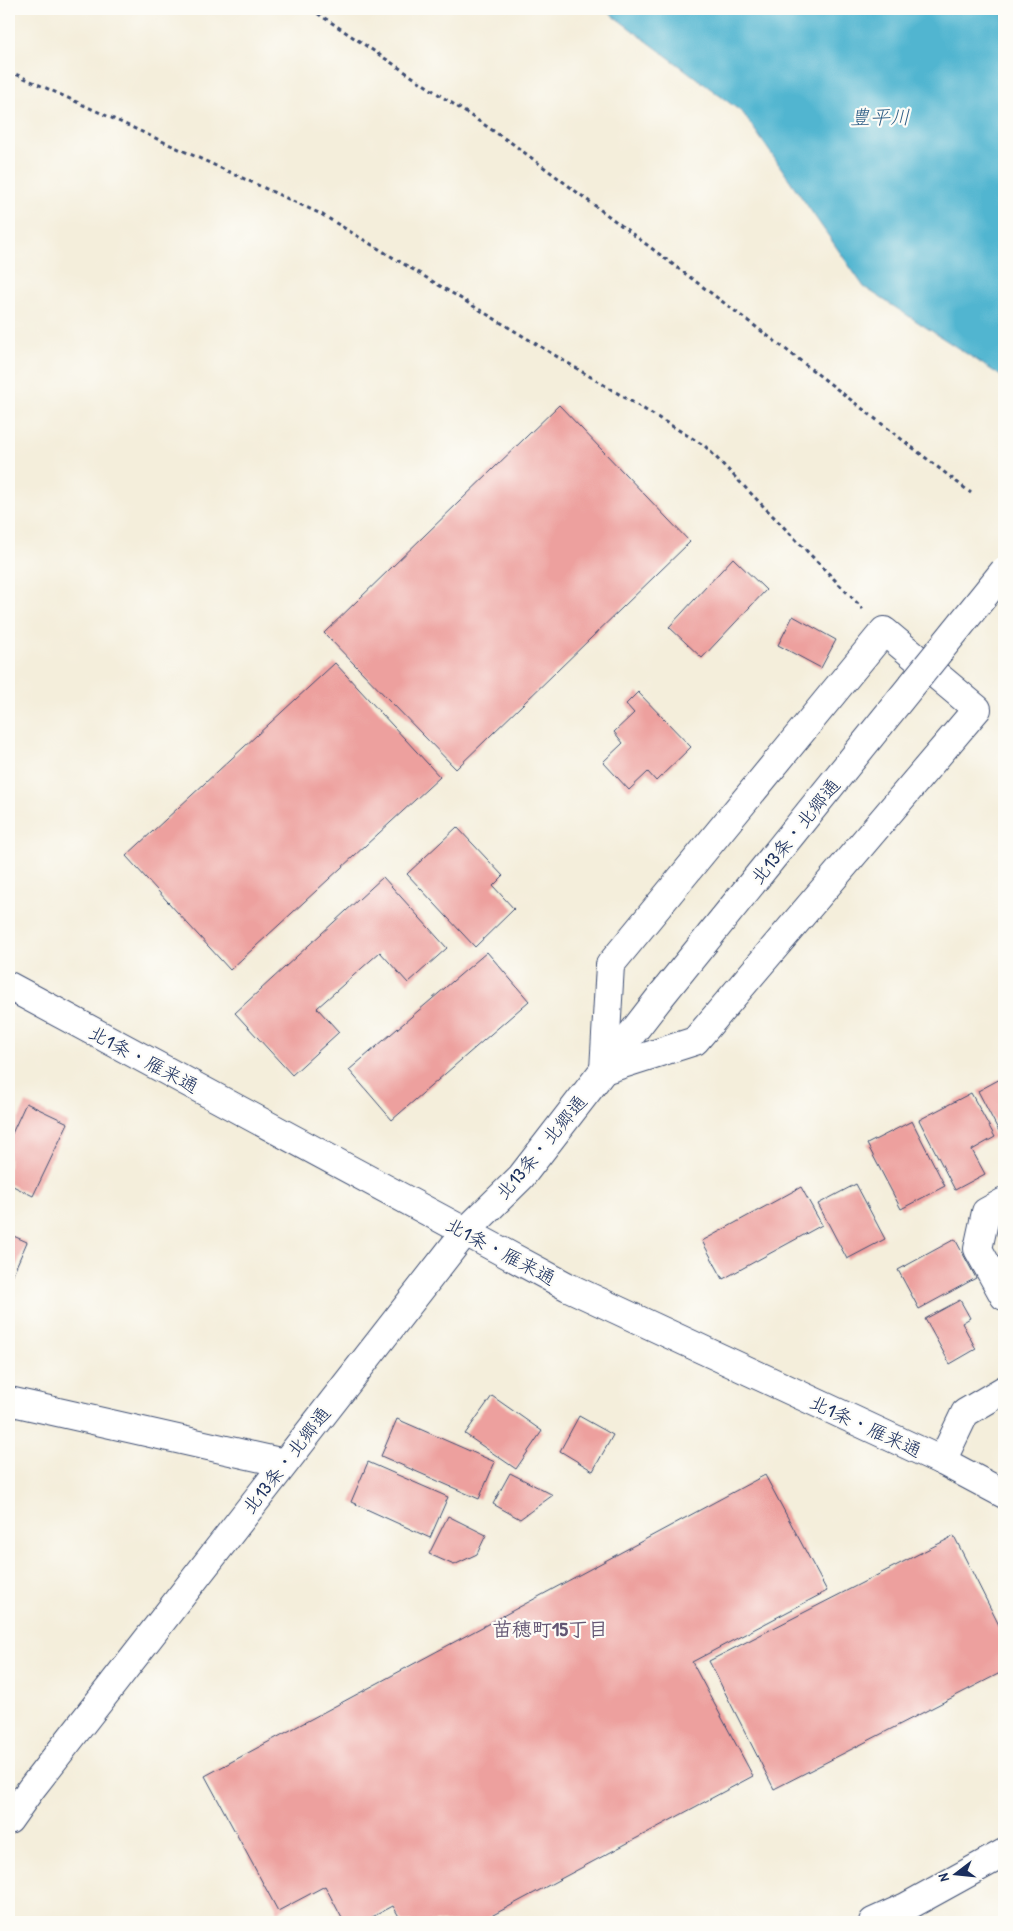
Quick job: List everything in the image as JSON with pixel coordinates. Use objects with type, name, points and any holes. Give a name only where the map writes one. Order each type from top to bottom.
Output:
[{"type":"main road","name":"北13条・北郷通","points":[[9,1820],[31,1789],[465,1232],[520,1177],[662,996],[1004,570]]},
{"type":"main road","points":[[884,631],[977,710],[695,1041],[604,1070],[610,965],[884,631]]},
{"type":"main road","name":"北1条・雁来通","points":[[9,986],[568,1288],[942,1461],[1004,1494]]},
{"type":"main road","points":[[1004,1202],[986,1212],[978,1249],[1004,1296]]},
{"type":"main road","points":[[942,1461],[965,1413],[1004,1390]]},
{"type":"main road","points":[[9,1401],[284,1463]]},
{"type":"main road","points":[[873,1922],[910,1915],[1004,1853]]},
{"type":"path","points":[[310,9],[513,144],[784,348],[971,493]]},
{"type":"path","points":[[9,71],[321,214],[705,446],[884,631]]},
{"type":"water","name":"豊平川","points":[[604,9],[1004,9],[1004,378],[864,287],[743,113]]},
{"type":"building","points":[[559,405],[690,542],[456,769],[324,633]]},
{"type":"building","points":[[733,558],[766,590],[702,658],[669,627]]},
{"type":"building","points":[[793,616],[836,640],[821,668],[778,645]]},
{"type":"building","points":[[335,663],[440,777],[230,970],[126,856]]},
{"type":"building","points":[[638,692],[691,747],[656,781],[648,772],[629,790],[603,762],[623,743],[614,732],[634,713],[626,704]]},
{"type":"building","points":[[457,827],[503,876],[493,886],[514,909],[475,947],[407,874]]},
{"type":"building","points":[[383,877],[447,948],[408,983],[380,952],[317,1008],[339,1032],[292,1075],[235,1013]]},
{"type":"building","points":[[487,952],[529,1001],[392,1120],[349,1070]]},
{"type":"building","points":[[1004,1077],[1004,1138],[1003,1139],[978,1091]]},
{"type":"building","points":[[971,1093],[995,1137],[972,1150],[985,1174],[955,1190],[919,1120]]},
{"type":"building","points":[[26,1103],[68,1123],[33,1196],[9,1184],[9,1140]]},
{"type":"building","points":[[912,1121],[945,1186],[901,1209],[867,1144]]},
{"type":"building","points":[[856,1184],[885,1239],[847,1259],[818,1204]]},
{"type":"building","points":[[801,1187],[822,1225],[723,1279],[702,1241]]},
{"type":"building","points":[[1004,1216],[1004,1241],[994,1221]]},
{"type":"building","points":[[9,1234],[27,1242],[9,1283]]},
{"type":"building","points":[[955,1239],[976,1278],[919,1309],[898,1270]]},
{"type":"building","points":[[960,1300],[970,1318],[962,1323],[976,1349],[950,1364],[925,1319]]},
{"type":"building","points":[[492,1396],[542,1431],[516,1469],[465,1434]]},
{"type":"building","points":[[579,1416],[613,1435],[593,1471],[560,1451]]},
{"type":"building","points":[[397,1419],[495,1462],[479,1499],[381,1456]]},
{"type":"building","points":[[368,1462],[448,1497],[430,1538],[351,1502]]},
{"type":"building","points":[[510,1473],[553,1495],[520,1519],[493,1504]]},
{"type":"building","points":[[765,1475],[827,1591],[692,1662],[753,1776],[480,1922],[402,1922],[393,1906],[363,1922],[344,1922],[325,1886],[278,1911],[205,1776]]},
{"type":"building","points":[[448,1516],[486,1535],[477,1554],[454,1565],[429,1554]]},
{"type":"building","points":[[954,1536],[1004,1635],[1004,1671],[774,1789],[709,1661]]},
{"type":"district","name":"苗穂町15丁目","points":[[550,1629]]}]
